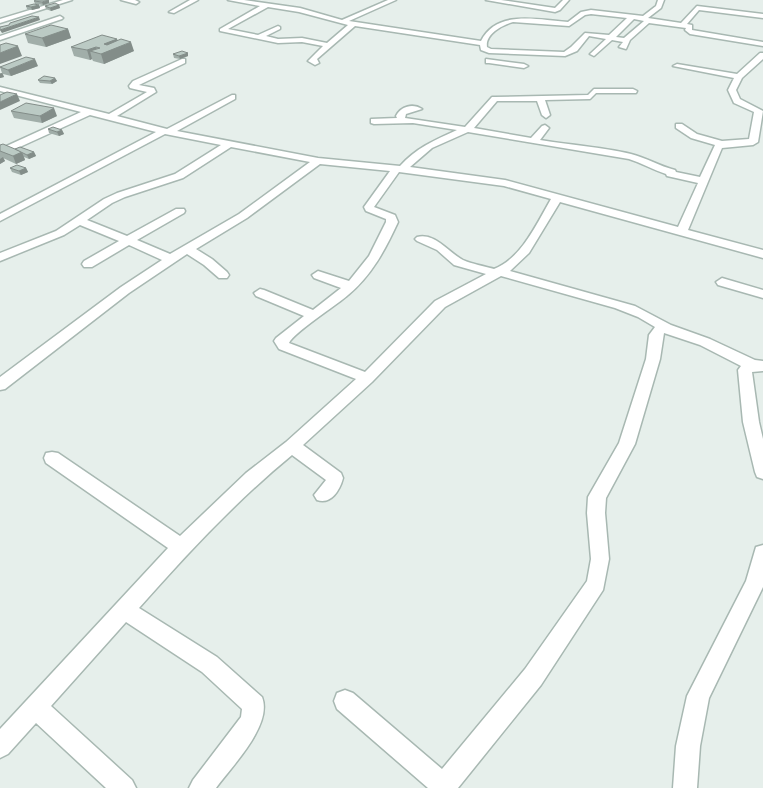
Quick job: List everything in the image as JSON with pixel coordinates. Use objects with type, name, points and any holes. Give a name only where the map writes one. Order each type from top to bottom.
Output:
[{"type":"street","points":[[0,21],[69,0]]},
{"type":"street","points":[[124,0],[136,2]]},
{"type":"street","points":[[172,12],[195,0]]},
{"type":"street","points":[[231,0],[300,10],[342,22],[483,43]]},
{"type":"street","points":[[275,0],[222,29],[280,42],[302,40],[328,46]]},
{"type":"street","points":[[342,22],[393,0]]},
{"type":"street","points":[[489,0],[555,10],[568,5]]},
{"type":"street","points":[[528,0],[568,5],[591,12],[690,26],[688,30],[690,32],[763,44]]},
{"type":"street","points":[[513,20],[505,22],[488,33],[483,43],[484,48],[495,52],[565,54],[571,52],[587,34],[612,37],[624,44],[659,7],[661,0]]},
{"type":"street","points":[[502,10],[509,4]]},
{"type":"street","points":[[682,25],[697,8],[763,16]]},
{"type":"street","points":[[494,18],[570,24],[584,13],[591,12]]},
{"type":"street","points":[[594,54],[632,17]]},
{"type":"street","points":[[0,38],[60,18]]},
{"type":"street","points":[[315,63],[312,60],[354,23]]},
{"type":"street","points":[[259,37],[278,28]]},
{"type":"street","points":[[495,52],[487,65],[524,66]]},
{"type":"street","points":[[680,126],[694,136],[722,144],[753,142],[759,111],[734,97],[732,90],[739,77],[762,57]]},
{"type":"street","points":[[110,117],[153,91],[135,84],[182,61]]},
{"type":"street","points":[[677,66],[739,77]]},
{"type":"street","points":[[2,91],[166,131],[318,161],[400,169],[505,183],[558,196],[763,254]]},
{"type":"street","points":[[367,378],[284,346],[282,341],[285,336],[350,286],[372,262],[392,222],[391,217],[369,207],[400,169],[429,146],[468,129],[491,101],[495,99],[590,96],[594,91],[634,91]]},
{"type":"street","points":[[0,218],[232,97]]},
{"type":"street","points":[[540,97],[546,115]]},
{"type":"street","points":[[403,121],[400,116],[402,112],[410,108],[418,109]]},
{"type":"street","points":[[3,150],[88,112]]},
{"type":"street","points":[[374,121],[413,120],[631,157],[644,161],[650,166],[671,172],[671,174],[704,181]]},
{"type":"street","points":[[534,141],[544,128]]},
{"type":"street","points":[[733,143],[763,150]]},
{"type":"street","points":[[0,257],[60,233],[81,221],[108,201],[121,195],[171,180],[188,172],[230,144]]},
{"type":"street","points":[[682,232],[718,147],[722,144]]},
{"type":"street","points":[[0,385],[125,290],[171,258],[243,216],[318,161]]},
{"type":"street","points":[[0,746],[181,547],[252,478],[292,446],[367,378],[440,304],[452,295],[512,263],[524,250],[558,196]]},
{"type":"street","points":[[0,205],[15,211]]},
{"type":"street","points":[[88,264],[180,211]]},
{"type":"street","points":[[81,221],[129,239],[171,258]]},
{"type":"street","points":[[420,240],[441,248],[458,262],[630,307],[648,315],[666,328],[705,342],[757,366]]},
{"type":"street","points":[[187,249],[208,262],[223,275]]},
{"type":"street","points":[[318,275],[350,286]]},
{"type":"street","points":[[722,282],[763,294]]},
{"type":"street","points":[[260,293],[314,315]]},
{"type":"street","points":[[345,701],[443,787],[532,677],[596,584],[600,559],[596,513],[597,498],[627,444],[653,359],[656,335],[660,330],[666,328]]},
{"type":"street","points":[[757,366],[745,370],[751,422],[763,472]]},
{"type":"street","points":[[292,446],[335,478],[333,484],[323,495]]},
{"type":"street","points":[[52,458],[181,547]]},
{"type":"street","points":[[685,788],[688,746],[698,696],[719,651],[755,583],[763,553]]},
{"type":"street","points":[[124,610],[215,669],[239,688],[254,705],[251,722],[201,788]]},
{"type":"street","points":[[35,707],[124,788]]},
{"type":"building","points":[[49,0],[42,2],[34,1]]},
{"type":"building","points":[[55,3],[59,5],[50,8],[45,6]]},
{"type":"building","points":[[34,4],[39,5],[26,6]]},
{"type":"building","points":[[32,16],[39,17],[0,30],[0,27]]},
{"type":"building","points":[[51,25],[68,29],[42,38],[25,34]]},
{"type":"building","points":[[102,35],[117,39],[104,44],[107,45],[121,39],[131,42],[101,54],[90,51],[100,48],[96,47],[87,50],[71,47]]},
{"type":"building","points":[[6,43],[18,46],[0,53],[0,45]]},
{"type":"building","points":[[182,51],[188,53],[179,56],[173,54]]},
{"type":"building","points":[[26,57],[35,59],[8,70],[0,67]]},
{"type":"building","points":[[44,76],[55,78],[50,81],[38,80]]},
{"type":"building","points":[[7,92],[17,94],[0,102],[0,95]]},
{"type":"building","points":[[26,103],[54,108],[40,116],[11,111]]},
{"type":"building","points":[[53,127],[62,130],[57,132],[48,129]]},
{"type":"building","points":[[3,144],[22,152],[13,156],[0,151],[0,145]]},
{"type":"building","points":[[20,147],[34,152],[27,155],[15,149]]},
{"type":"building","points":[[17,165],[26,168],[19,171],[10,168]]}]
